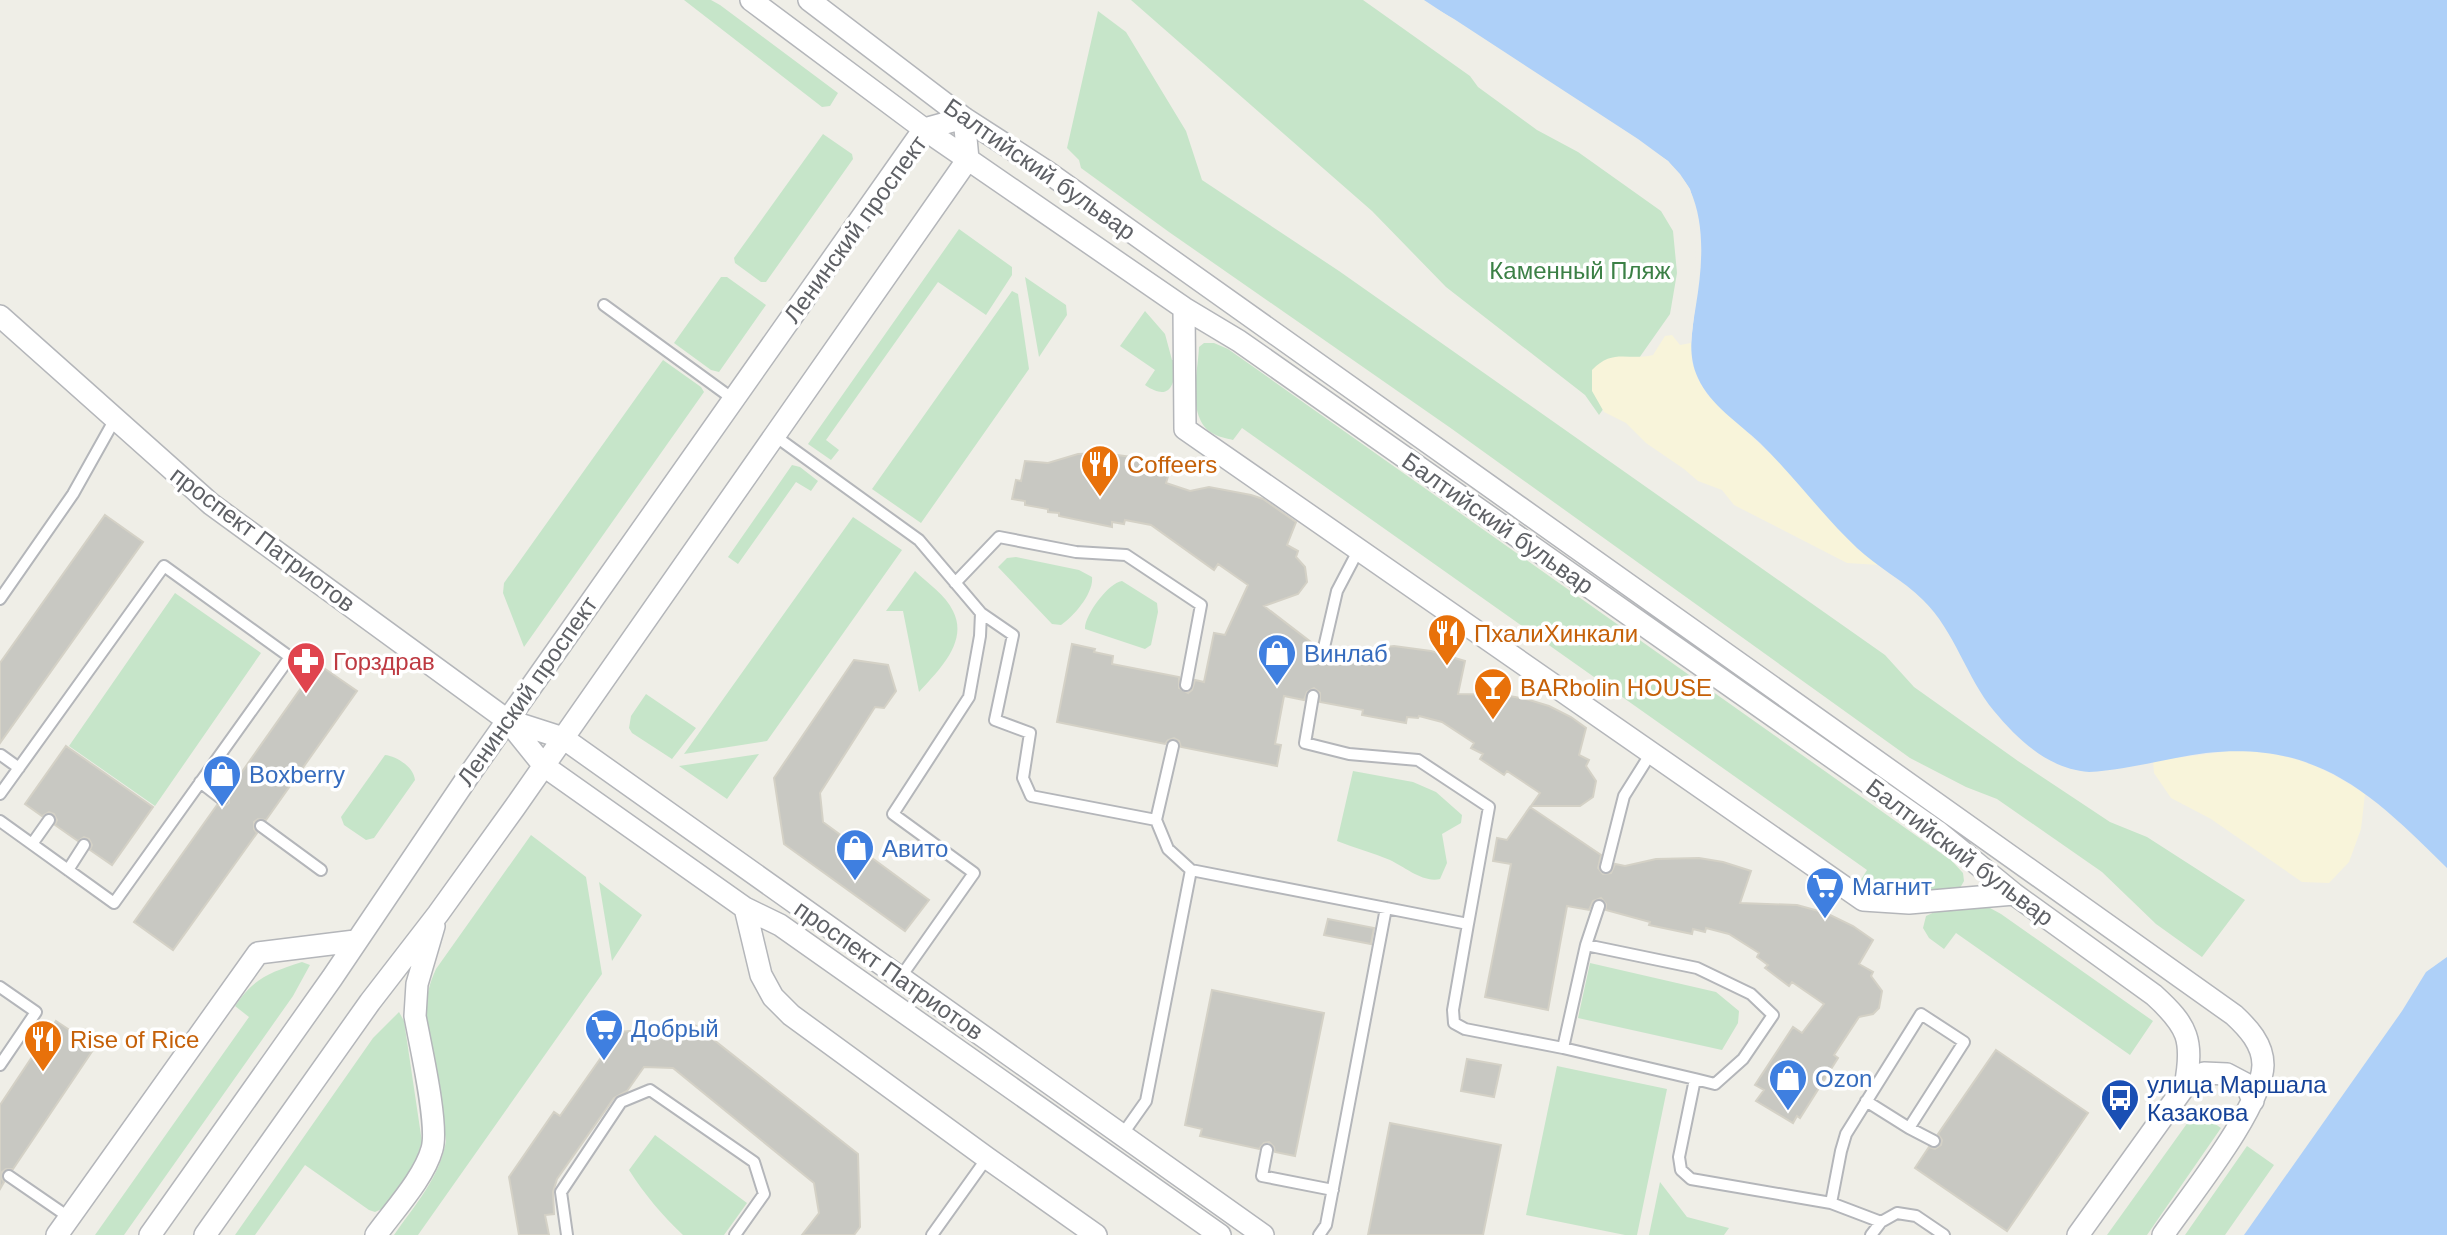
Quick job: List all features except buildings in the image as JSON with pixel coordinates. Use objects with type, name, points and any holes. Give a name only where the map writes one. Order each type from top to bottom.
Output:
[{"type":"street","name":"Балтийский бульвар","points":[[751,0],[924,129],[1184,308],[1239,341],[1914,815],[2014,894],[2154,995],[2175,1014],[2186,1034],[2190,1060],[2185,1086]]},
{"type":"street","name":"Балтийский бульвар","points":[[809,0],[964,118],[1045,171],[2215,1001],[2249,1029],[2259,1046],[2263,1064],[2253,1101]]},
{"type":"street","name":"Ленинский проспект","points":[[150,1235],[332,978],[507,720],[924,129],[964,118],[968,159],[544,766],[438,914],[370,1002],[205,1235]]},
{"type":"street","points":[[1184,308],[1185,429],[1863,900],[1909,903],[2014,894]]},
{"type":"street","name":"проспект Патриотов","points":[[0,316],[211,504],[507,720],[544,766],[745,908],[780,925],[1220,1235]]},
{"type":"street","name":"проспект Патриотов","points":[[507,720],[563,738],[1263,1235]]},
{"type":"street","points":[[745,908],[761,975],[773,998],[791,1015],[1096,1235]]},
{"type":"street","points":[[376,1235],[425,1167],[433,1147],[434,1125],[414,999],[438,914]]},
{"type":"street","points":[[64,1226],[258,953],[355,941]]},
{"type":"street","points":[[2078,1235],[2185,1086],[2204,1073],[2227,1074],[2246,1084],[2253,1101],[2163,1235]]},
{"type":"lane","points":[[604,305],[733,399]]},
{"type":"lane","points":[[0,599],[74,494],[115,419]]},
{"type":"lane","points":[[775,436],[919,540],[981,613],[1013,635],[995,720],[1030,733],[1023,778],[1031,796],[1156,820]]},
{"type":"lane","points":[[955,583],[999,537],[1076,552],[1126,555],[1201,605],[1186,685]]},
{"type":"lane","points":[[1322,656],[1337,591],[1359,550]]},
{"type":"lane","points":[[0,794],[164,566],[290,657],[114,902],[0,821]]},
{"type":"lane","points":[[900,978],[974,873],[893,814],[969,697],[980,636],[981,613]]},
{"type":"lane","points":[[1313,696],[1305,743],[1349,754],[1418,760],[1489,807],[1453,1010],[1454,1023],[1465,1029],[1563,1048],[1715,1084],[1743,1059],[1773,1015],[1751,994],[1697,968],[1586,944]]},
{"type":"lane","points":[[1173,746],[1156,820],[1168,849],[1191,870],[1468,924]]},
{"type":"lane","points":[[1606,867],[1624,796],[1651,753]]},
{"type":"lane","points":[[1,755],[19,768]]},
{"type":"lane","points":[[200,782],[222,799]]},
{"type":"lane","points":[[32,844],[49,820]]},
{"type":"lane","points":[[261,826],[321,870]]},
{"type":"lane","points":[[68,870],[84,845]]},
{"type":"lane","points":[[1122,1135],[1146,1101],[1191,870]]},
{"type":"lane","points":[[1563,1048],[1586,944],[1598,906]]},
{"type":"lane","points":[[1319,1235],[1326,1225],[1386,908]]},
{"type":"lane","points":[[0,987],[36,1012],[0,1065]]},
{"type":"lane","points":[[1831,1203],[1846,1134],[1921,1014],[1964,1042],[1909,1128]]},
{"type":"lane","points":[[1695,1079],[1679,1157],[1681,1170],[1691,1179],[1831,1203],[1881,1222]]},
{"type":"lane","points":[[567,1235],[561,1192],[621,1102],[650,1090],[754,1162],[764,1194],[735,1235]]},
{"type":"lane","points":[[1866,1101],[1934,1141]]},
{"type":"lane","points":[[1267,1150],[1262,1176],[1333,1190]]},
{"type":"lane","points":[[932,1235],[987,1158]]},
{"type":"lane","points":[[9,1176],[64,1226]]},
{"type":"lane","points":[[1871,1235],[1881,1222],[1897,1213],[1916,1216],[1944,1235]]},
{"type":"green space","points":[[684,0],[711,0],[720,5],[838,93],[830,106],[822,107]]},
{"type":"green space","name":"Каменный Пляж","points":[[1131,0],[1363,0],[1470,76],[1478,87],[1537,130],[1578,152],[1661,211],[1673,231],[1677,273],[1670,314],[1599,415],[1585,395],[1446,287],[1372,211]]},
{"type":"green space","points":[[1098,11],[1126,32],[1186,131],[1202,180],[1339,271],[1885,655],[1914,687],[2018,761],[2110,822],[2147,837],[2245,900],[2202,957],[2156,924],[2102,872],[1997,799],[1966,787],[1910,758],[1452,429],[1081,168],[1079,160],[1067,148]]},
{"type":"green space","points":[[823,134],[852,154],[853,159],[766,282],[761,282],[735,263],[734,258]]},
{"type":"green space","points":[[959,229],[1012,267],[1012,275],[986,315],[938,282],[826,440],[839,450],[831,460],[808,444]]},
{"type":"green space","points":[[721,277],[727,277],[766,305],[719,372],[711,370],[674,343]]},
{"type":"green space","points":[[1025,277],[1066,305],[1067,315],[1039,357]]},
{"type":"green space","points":[[1012,291],[1018,294],[1029,369],[921,523],[872,489]]},
{"type":"green space","points":[[1145,311],[1165,334],[1172,360],[1175,360],[1173,383],[1166,391],[1154,390],[1145,385],[1155,370],[1120,346]]},
{"type":"green space","points":[[1204,343],[1214,343],[1228,349],[1952,861],[1963,873],[1964,881],[1960,888],[1896,892],[1859,883],[1867,870],[1242,428],[1233,440],[1212,433],[1204,426],[1196,405],[1199,347]]},
{"type":"green space","points":[[663,360],[704,392],[524,647],[503,593],[504,583]]},
{"type":"green space","points":[[792,465],[800,467],[818,481],[811,491],[796,482],[738,564],[728,557]]},
{"type":"green space","points":[[853,517],[902,550],[767,741],[684,754]]},
{"type":"green space","points":[[1016,557],[1079,570],[1092,577],[1090,590],[1082,604],[1061,625],[1052,624],[998,567],[1007,558]]},
{"type":"green space","points":[[915,571],[946,600],[957,623],[957,634],[949,655],[919,692],[903,611],[886,611]]},
{"type":"green space","points":[[1122,581],[1157,603],[1158,612],[1151,645],[1145,649],[1085,629],[1088,616],[1098,601],[1116,583]]},
{"type":"green space","points":[[175,593],[261,653],[155,806],[69,746]]},
{"type":"green space","points":[[646,694],[696,728],[672,759],[632,733],[629,728],[631,716]]},
{"type":"green space","points":[[759,754],[727,799],[679,766]]},
{"type":"green space","points":[[385,755],[404,763],[415,780],[374,838],[366,840],[344,825],[341,817]]},
{"type":"green space","points":[[1353,771],[1413,782],[1436,792],[1462,815],[1461,823],[1442,834],[1447,863],[1440,879],[1421,877],[1390,860],[1337,841]]},
{"type":"green space","points":[[531,835],[586,877],[602,974],[418,1235],[394,1235],[432,1179],[446,1141],[427,1020],[431,982],[436,969]]},
{"type":"green space","points":[[599,882],[642,915],[612,961]]},
{"type":"green space","points":[[1990,908],[2001,914],[2153,1021],[2130,1055],[1956,933],[1944,949],[1929,938],[1923,928],[1926,916],[1939,910]]},
{"type":"green space","points":[[302,962],[310,965],[293,996],[124,1235],[95,1235],[249,1017],[235,1006],[242,996],[264,977]]},
{"type":"green space","points":[[1590,963],[1716,992],[1739,1011],[1738,1023],[1722,1050],[1578,1018]]},
{"type":"green space","points":[[399,1012],[404,1021],[422,1142],[414,1165],[384,1208],[375,1212],[369,1210],[305,1165],[255,1235],[235,1235],[373,1038]]},
{"type":"green space","points":[[1557,1066],[1667,1089],[1637,1235],[1625,1235],[1526,1215]]},
{"type":"green space","points":[[2196,1111],[2221,1128],[2147,1235],[2107,1235]]},
{"type":"green space","points":[[655,1135],[747,1203],[724,1235],[683,1235],[635,1179],[629,1170]]},
{"type":"green space","points":[[2247,1146],[2274,1165],[2225,1235],[2185,1235]]},
{"type":"green space","points":[[1660,1182],[1687,1217],[1729,1228],[1724,1235],[1649,1235]]},
{"type":"sand","points":[[1672,335],[1680,345],[1691,343],[1692,362],[1707,394],[1781,464],[1859,550],[1879,565],[1847,563],[1734,505],[1722,490],[1698,481],[1646,443],[1626,423],[1604,412],[1592,391],[1592,370],[1614,357],[1653,355],[1665,336]]},
{"type":"sand","points":[[2230,751],[2268,753],[2301,761],[2332,774],[2365,794],[2361,829],[2349,862],[2329,883],[2302,882],[2211,819],[2171,798],[2154,773],[2153,761]]},
{"type":"water","points":[[1424,0],[2447,0],[2447,868],[2368,796],[2341,778],[2312,765],[2281,756],[2246,751],[2206,753],[2089,772],[2061,765],[2024,743],[1984,698],[1934,612],[1907,586],[1857,548],[1760,443],[1717,405],[1703,388],[1691,351],[1700,277],[1701,232],[1690,190],[1680,175],[1668,161]]},
{"type":"water","points":[[2447,957],[2447,1235],[2244,1235],[2402,1011],[2426,972]]},
{"type":"pier","points":[[1421,0],[1638,139],[1668,161],[1680,174],[1690,189],[1695,207],[1701,250],[1691,343],[1688,343],[1696,270],[1695,225],[1687,191],[1678,177],[1651,152]]},
{"type":"place","name":"Coffeers","points":[[1100,498]]},
{"type":"place","name":"ПхалиХинкали","points":[[1447,667]]},
{"type":"place","name":"Винлаб","points":[[1277,687]]},
{"type":"place","name":"Горздрав","points":[[306,695]]},
{"type":"place","name":"BARbolin HOUSE","points":[[1493,721]]},
{"type":"place","name":"Boxberry","points":[[222,808]]},
{"type":"place","name":"Авито","points":[[855,882]]},
{"type":"place","name":"Магнит","points":[[1825,920]]},
{"type":"place","name":"Добрый","points":[[604,1062]]},
{"type":"place","name":"Rise of Rice","points":[[43,1073]]},
{"type":"place","name":"Ozon","points":[[1788,1112]]},
{"type":"place","name":"улица Маршала Казакова","points":[[2120,1132]]}]
